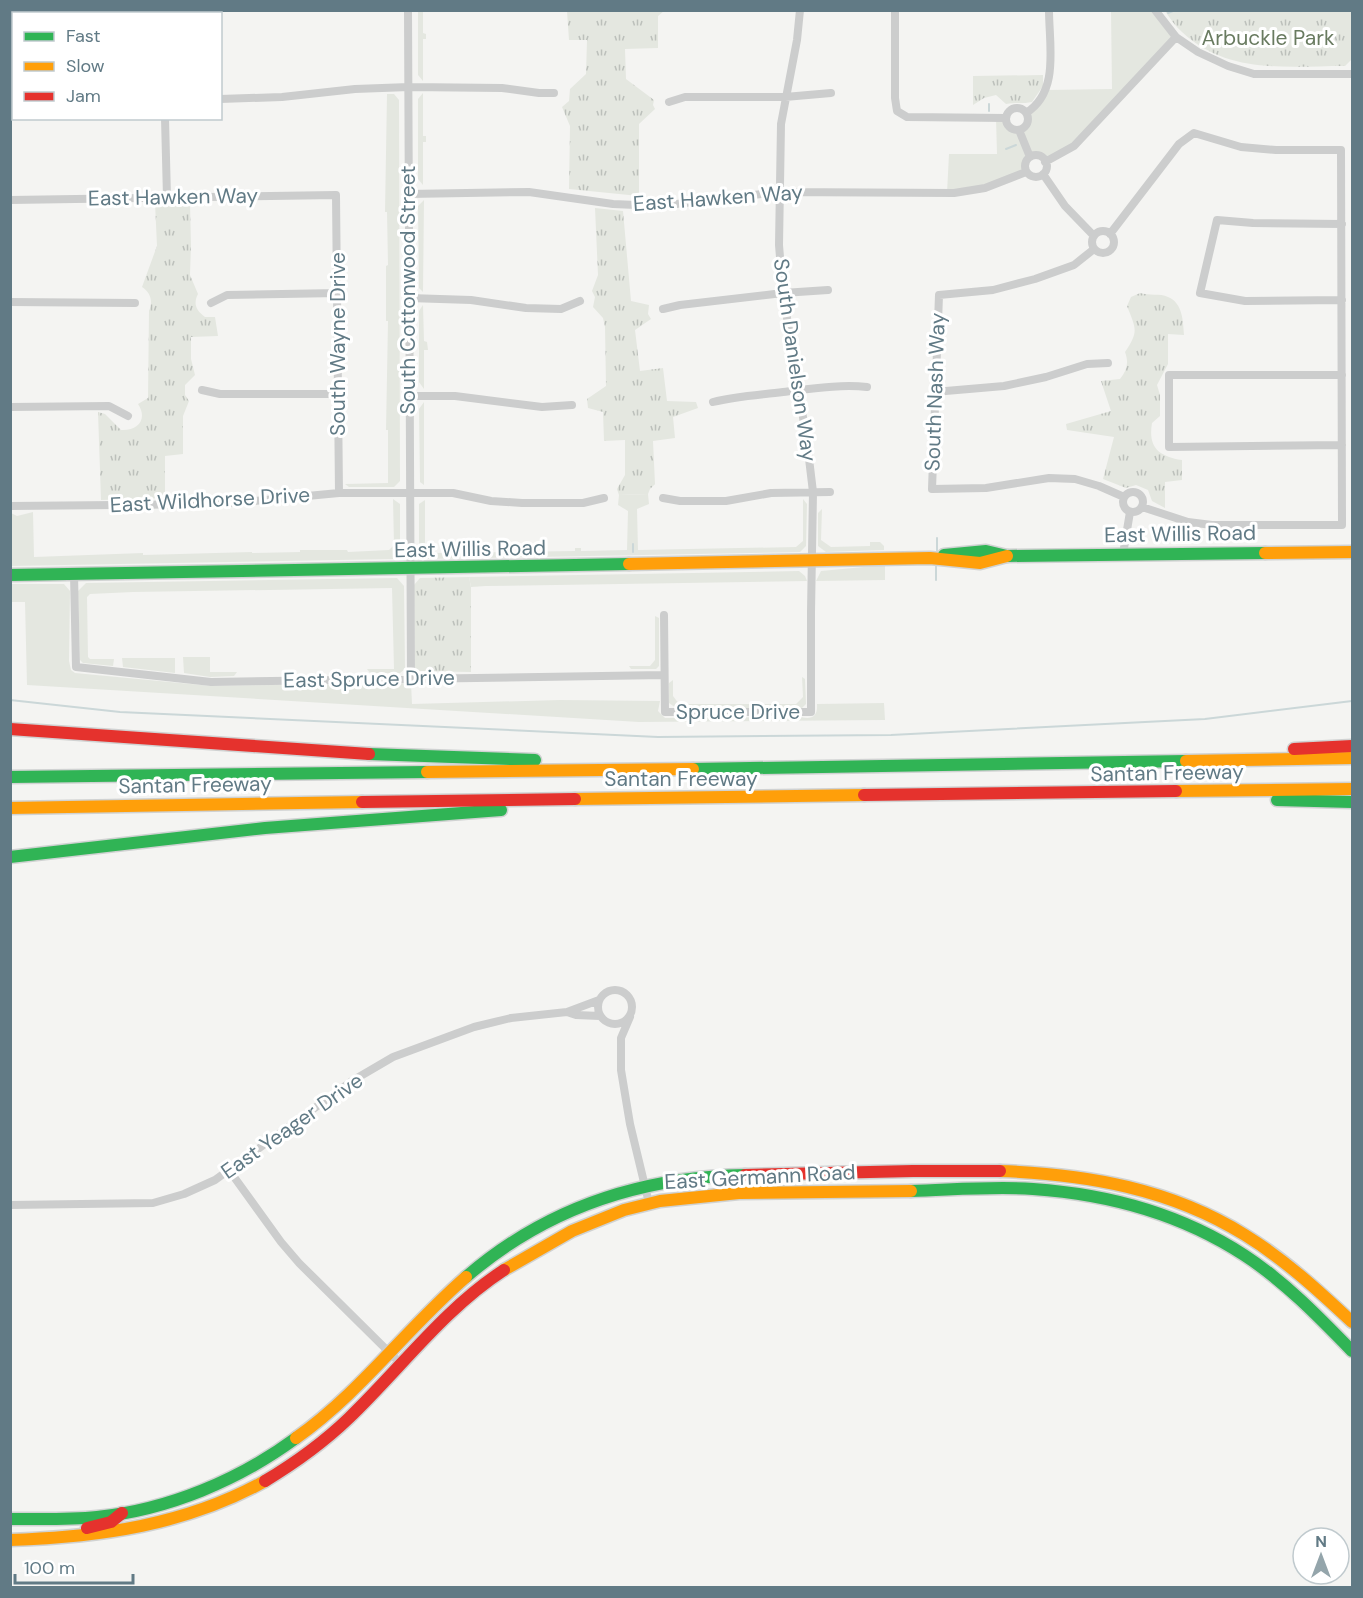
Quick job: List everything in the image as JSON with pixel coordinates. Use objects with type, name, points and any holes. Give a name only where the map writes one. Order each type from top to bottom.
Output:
[{"type":"main road","name":"East Willis Road","points":[[10,574],[813,562],[930,558],[978,551],[1007,556],[1353,552]]},
{"type":"main road","points":[[10,729],[355,753],[492,759],[629,761],[669,769]]},
{"type":"main road","points":[[1187,761],[1237,753],[1353,746]]},
{"type":"main road","name":"Santan Freeway","points":[[10,777],[1353,758]]},
{"type":"main road","name":"Santan Freeway","points":[[10,808],[1353,789]]},
{"type":"main road","points":[[1092,793],[1126,800],[1240,799],[1353,802]]},
{"type":"main road","points":[[10,857],[265,828],[532,808],[572,799]]},
{"type":"main road","name":"East Germann Road","points":[[10,1519],[80,1518],[123,1512],[175,1500],[201,1491],[256,1464],[302,1434],[326,1414],[458,1284],[505,1246],[583,1207],[644,1185],[696,1177],[995,1170],[1072,1175],[1118,1183],[1182,1203],[1231,1226],[1295,1270],[1353,1322]]},
{"type":"main road","name":"East Germann Road","points":[[10,1540],[58,1539],[139,1527],[195,1512],[239,1494],[266,1480],[346,1420],[456,1307],[491,1279],[560,1236],[649,1203],[693,1196],[739,1193],[1010,1189],[1064,1191],[1144,1208],[1227,1244],[1267,1271],[1353,1352]]},
{"type":"main road","points":[[1227,1244],[1241,1244],[1282,1270],[1295,1270]]},
{"type":"main road","points":[[58,1539],[73,1530],[108,1524],[116,1520],[123,1512]]},
{"type":"street","name":"South Cottonwood Street","points":[[408,10],[411,678]]},
{"type":"street","name":"South Danielson Way","points":[[800,10],[797,40],[781,124],[779,245],[783,293],[813,492],[811,712]]},
{"type":"street","points":[[894,10],[894,98],[897,111],[907,117],[1006,118]]},
{"type":"street","points":[[1026,113],[1042,98],[1049,81],[1049,10]]},
{"type":"street","points":[[1155,10],[1176,37],[1198,52],[1228,66],[1254,74],[1353,74]]},
{"type":"street","points":[[1046,162],[1074,146],[1176,37]]},
{"type":"street","points":[[222,99],[282,97],[355,89],[409,87],[502,88],[554,93]]},
{"type":"street","points":[[669,102],[685,97],[785,97],[831,93]]},
{"type":"street","points":[[1026,113],[1016,108],[1009,111],[1006,118],[1010,127],[1019,130],[1030,157]]},
{"type":"street","points":[[1019,130],[1027,123],[1026,113]]},
{"type":"street","points":[[165,120],[167,198]]},
{"type":"street","points":[[1110,234],[1179,144],[1194,133],[1241,147],[1276,150],[1341,150],[1342,525],[1212,525],[1188,522],[1142,507]]},
{"type":"street","points":[[1030,157],[1041,157],[1046,162],[1043,174],[1034,177],[1026,172],[1026,162],[1030,157]]},
{"type":"street","name":"East Hawken Way","points":[[408,194],[529,192],[613,204],[659,206],[779,192],[954,193],[985,188],[1026,172]]},
{"type":"street","points":[[1043,174],[1065,206],[1094,236]]},
{"type":"street","name":"East Hawken Way","points":[[10,200],[336,195]]},
{"type":"street","name":"South Wayne Drive","points":[[336,195],[339,493]]},
{"type":"street","points":[[1342,224],[1253,223],[1217,220],[1200,293],[1245,301],[1342,300]]},
{"type":"street","points":[[1094,236],[1103,232],[1110,234]]},
{"type":"street","points":[[1094,236],[1092,243],[1094,249],[1104,253],[1114,244],[1110,234]]},
{"type":"street","name":"South Nash Way","points":[[1094,249],[1074,265],[1035,279],[993,290],[939,296],[932,489],[986,488],[1049,478],[1075,479],[1124,497]]},
{"type":"street","points":[[663,309],[783,293],[828,290]]},
{"type":"street","points":[[211,303],[227,295],[338,293]]},
{"type":"street","points":[[409,298],[471,300],[526,308],[561,309],[580,301]]},
{"type":"street","points":[[10,302],[135,303]]},
{"type":"street","points":[[934,392],[1004,386],[1046,377],[1087,364],[1108,363]]},
{"type":"street","points":[[1342,375],[1169,375],[1169,447],[1342,445]]},
{"type":"street","points":[[713,402],[728,398],[799,390],[855,385],[867,387]]},
{"type":"street","points":[[202,390],[220,394],[338,394]]},
{"type":"street","points":[[408,396],[454,396],[543,407],[572,405]]},
{"type":"street","points":[[10,407],[109,406],[128,416]]},
{"type":"street","name":"East Wildhorse Drive","points":[[10,506],[221,504],[339,493],[410,492],[453,493],[491,501],[522,503],[583,503],[604,498]]},
{"type":"street","points":[[663,498],[680,501],[726,501],[771,493],[830,492]]},
{"type":"street","points":[[1132,492],[1138,493],[1143,501],[1142,507],[1137,512],[1130,512],[1124,506],[1124,497],[1132,492]]},
{"type":"street","points":[[1124,554],[1130,512]]},
{"type":"street","name":"East Spruce Drive","points":[[74,574],[76,667],[211,682],[664,675]]},
{"type":"street","points":[[664,615],[664,675]]},
{"type":"street","name":"Spruce Drive","points":[[664,675],[665,712],[811,712]]},
{"type":"street","points":[[619,1046],[633,1005],[632,1000],[624,991],[612,990],[602,995],[598,1008],[600,1016],[609,1023],[619,1046],[624,1095],[649,1203]]},
{"type":"street","name":"East Yeager Drive","points":[[10,1205],[153,1203],[198,1188],[215,1180],[352,1082],[393,1057],[474,1027],[511,1018],[567,1012],[599,1000]]},
{"type":"street","name":"East Yeager Drive","points":[[567,1012],[576,1015],[600,1016]]},
{"type":"street","points":[[609,1023],[621,1024],[630,1017]]},
{"type":"street","points":[[229,1170],[293,1256],[401,1364]]},
{"type":"green space","points":[[418,11],[423,11],[423,33],[426,34],[426,39],[423,39],[423,81],[418,75]]},
{"type":"green space","points":[[567,11],[664,11],[658,16],[658,48],[625,49],[626,79],[654,100],[655,109],[639,124],[639,196],[569,189],[570,126],[562,107],[569,101],[570,89],[586,74],[587,40],[569,40]]},
{"type":"green space","points":[[1111,11],[1155,11],[1176,37],[1074,146],[1044,159],[1037,156],[1029,159],[1025,169],[1017,177],[947,193],[949,154],[997,154],[996,118],[1006,121],[1016,130],[1025,126],[1027,116],[1046,90],[1112,89]]},
{"type":"green space","name":"Arbuckle Park","points":[[1165,11],[1352,11],[1352,59],[1345,66],[1280,67],[1238,62],[1200,46],[1179,30]]},
{"type":"green space","points":[[1043,75],[1043,86],[1032,102],[1006,104],[996,95],[984,98],[973,105],[973,76]]},
{"type":"green space","points":[[423,93],[423,136],[426,136],[426,142],[423,142],[423,185],[418,179],[418,99]]},
{"type":"green space","points":[[387,94],[394,94],[399,100],[400,481],[394,487],[349,487],[345,484],[388,483],[386,266],[388,265],[387,212],[385,212]]},
{"type":"green space","points":[[424,200],[423,292],[419,288],[418,206]]},
{"type":"green space","points":[[155,203],[190,203],[190,275],[198,294],[196,304],[205,317],[215,317],[218,336],[191,337],[191,359],[195,375],[185,385],[185,395],[189,401],[183,416],[183,454],[165,456],[165,498],[101,500],[98,412],[105,414],[121,430],[127,430],[140,423],[142,415],[138,404],[148,398],[151,301],[142,287],[157,246]]},
{"type":"green space","points":[[595,208],[623,211],[631,301],[649,305],[648,314],[651,319],[635,330],[640,371],[663,368],[667,401],[696,402],[698,408],[673,417],[675,438],[653,441],[655,484],[648,494],[619,495],[617,489],[625,475],[625,440],[604,441],[603,412],[588,408],[587,399],[606,386],[605,327],[603,318],[593,307],[595,297],[592,291],[598,275]]},
{"type":"green space","points":[[1140,293],[1165,296],[1173,300],[1179,308],[1183,324],[1184,335],[1168,334],[1168,364],[1157,385],[1160,395],[1160,416],[1152,423],[1151,431],[1156,449],[1167,456],[1182,460],[1182,480],[1165,482],[1165,508],[1152,501],[1148,490],[1136,485],[1126,488],[1103,479],[1114,437],[1067,430],[1066,424],[1111,411],[1101,381],[1120,379],[1126,369],[1125,352],[1135,330],[1127,306],[1131,297]]},
{"type":"green space","points":[[423,305],[424,341],[427,342],[428,350],[424,350],[424,389],[419,382],[419,311]]},
{"type":"green space","points":[[424,402],[424,485],[420,482],[419,409]]},
{"type":"green space","points":[[648,494],[649,504],[637,509],[638,550],[796,547],[803,541],[803,499],[807,504],[806,546],[800,552],[427,559],[419,552],[419,504],[425,500],[425,547],[431,553],[575,551],[575,548],[581,548],[581,551],[627,550],[628,511],[618,505],[619,495]]},
{"type":"green space","points":[[393,499],[400,504],[400,554],[394,559],[11,566],[11,513],[17,516],[33,512],[34,557],[143,553],[143,555],[300,552],[300,550],[347,550],[348,552],[389,550],[394,545]]},
{"type":"green space","points":[[822,509],[821,540],[831,547],[870,546],[870,542],[880,542],[884,550],[826,552],[818,546],[818,513]]},
{"type":"green space","points":[[885,565],[885,580],[816,581],[821,571]]},
{"type":"green space","points":[[799,571],[807,581],[471,587],[469,577]]},
{"type":"green space","points":[[469,577],[471,672],[418,671],[415,668],[414,585],[420,578]]},
{"type":"green space","points":[[397,578],[404,586],[405,669],[400,673],[370,673],[367,669],[394,669],[392,588],[90,594],[87,597],[88,657],[90,659],[114,659],[113,666],[83,663],[80,660],[78,591],[86,583]]},
{"type":"green space","points":[[10,584],[64,584],[70,591],[69,661],[71,670],[75,673],[212,686],[411,683],[412,704],[560,700],[660,701],[658,711],[665,718],[808,718],[814,716],[817,704],[884,703],[885,720],[639,722],[27,685],[25,602],[11,602]]},
{"type":"green space","points":[[655,616],[659,618],[659,666],[656,669],[631,669],[629,666],[650,666],[655,660]]},
{"type":"green space","points":[[183,657],[210,657],[210,672],[237,672],[234,676],[210,677],[184,673]]},
{"type":"green space","points":[[122,658],[175,658],[175,673],[123,667]]},
{"type":"green space","points":[[802,677],[805,679],[806,704],[802,708],[676,708],[669,703],[669,683],[673,680],[673,696],[679,704],[796,704],[803,697]]},
{"type":"waterway","points":[[1168,13],[1173,11]]},
{"type":"waterway","points":[[989,104],[989,111]]},
{"type":"waterway","points":[[1006,149],[1016,145]]},
{"type":"waterway","points":[[937,538],[937,551]]},
{"type":"waterway","points":[[633,544],[633,552]]},
{"type":"waterway","points":[[936,566],[936,580]]},
{"type":"waterway","points":[[10,700],[120,712],[658,737],[891,735],[1205,719],[1352,701]]},
{"type":"traffic: fast","points":[[944,555],[986,551],[1007,556],[1265,553]]},
{"type":"traffic: fast","points":[[10,575],[629,564]]},
{"type":"traffic: fast","points":[[369,754],[535,760]]},
{"type":"traffic: fast","points":[[693,769],[1186,761]]},
{"type":"traffic: fast","points":[[10,777],[427,772]]},
{"type":"traffic: fast","points":[[1277,800],[1352,802]]},
{"type":"traffic: fast","points":[[10,857],[265,828],[501,810]]},
{"type":"traffic: fast","points":[[466,1277],[529,1232],[596,1201],[669,1182],[745,1175]]},
{"type":"traffic: fast","points":[[911,1191],[1033,1189],[1116,1201],[1169,1217],[1220,1241],[1259,1265],[1300,1300],[1352,1351]]},
{"type":"traffic: fast","points":[[10,1519],[86,1518],[150,1508],[227,1480],[296,1438]]},
{"type":"traffic: slow","points":[[1265,553],[1352,552]]},
{"type":"traffic: slow","points":[[629,564],[930,558],[980,563],[1007,556]]},
{"type":"traffic: slow","points":[[1186,761],[1352,758]]},
{"type":"traffic: slow","points":[[427,772],[693,769]]},
{"type":"traffic: slow","points":[[1176,791],[1352,789]]},
{"type":"traffic: slow","points":[[575,799],[864,795]]},
{"type":"traffic: slow","points":[[10,808],[362,802]]},
{"type":"traffic: slow","points":[[1000,1171],[1096,1180],[1158,1195],[1188,1206],[1217,1219],[1274,1254],[1352,1322]]},
{"type":"traffic: slow","points":[[504,1270],[572,1231],[624,1210],[660,1201],[739,1193],[911,1191]]},
{"type":"traffic: slow","points":[[296,1438],[341,1401],[466,1277]]},
{"type":"traffic: slow","points":[[10,1540],[77,1536],[142,1526],[204,1508],[265,1481]]},
{"type":"traffic: jam","points":[[10,729],[369,754]]},
{"type":"traffic: jam","points":[[1294,749],[1352,746]]},
{"type":"traffic: jam","points":[[864,795],[1176,791]]},
{"type":"traffic: jam","points":[[362,802],[575,799]]},
{"type":"traffic: jam","points":[[745,1175],[1000,1171]]},
{"type":"traffic: jam","points":[[265,1481],[309,1452],[339,1427],[442,1321],[504,1270]]},
{"type":"traffic: jam","points":[[87,1528],[111,1522],[122,1513]]}]
